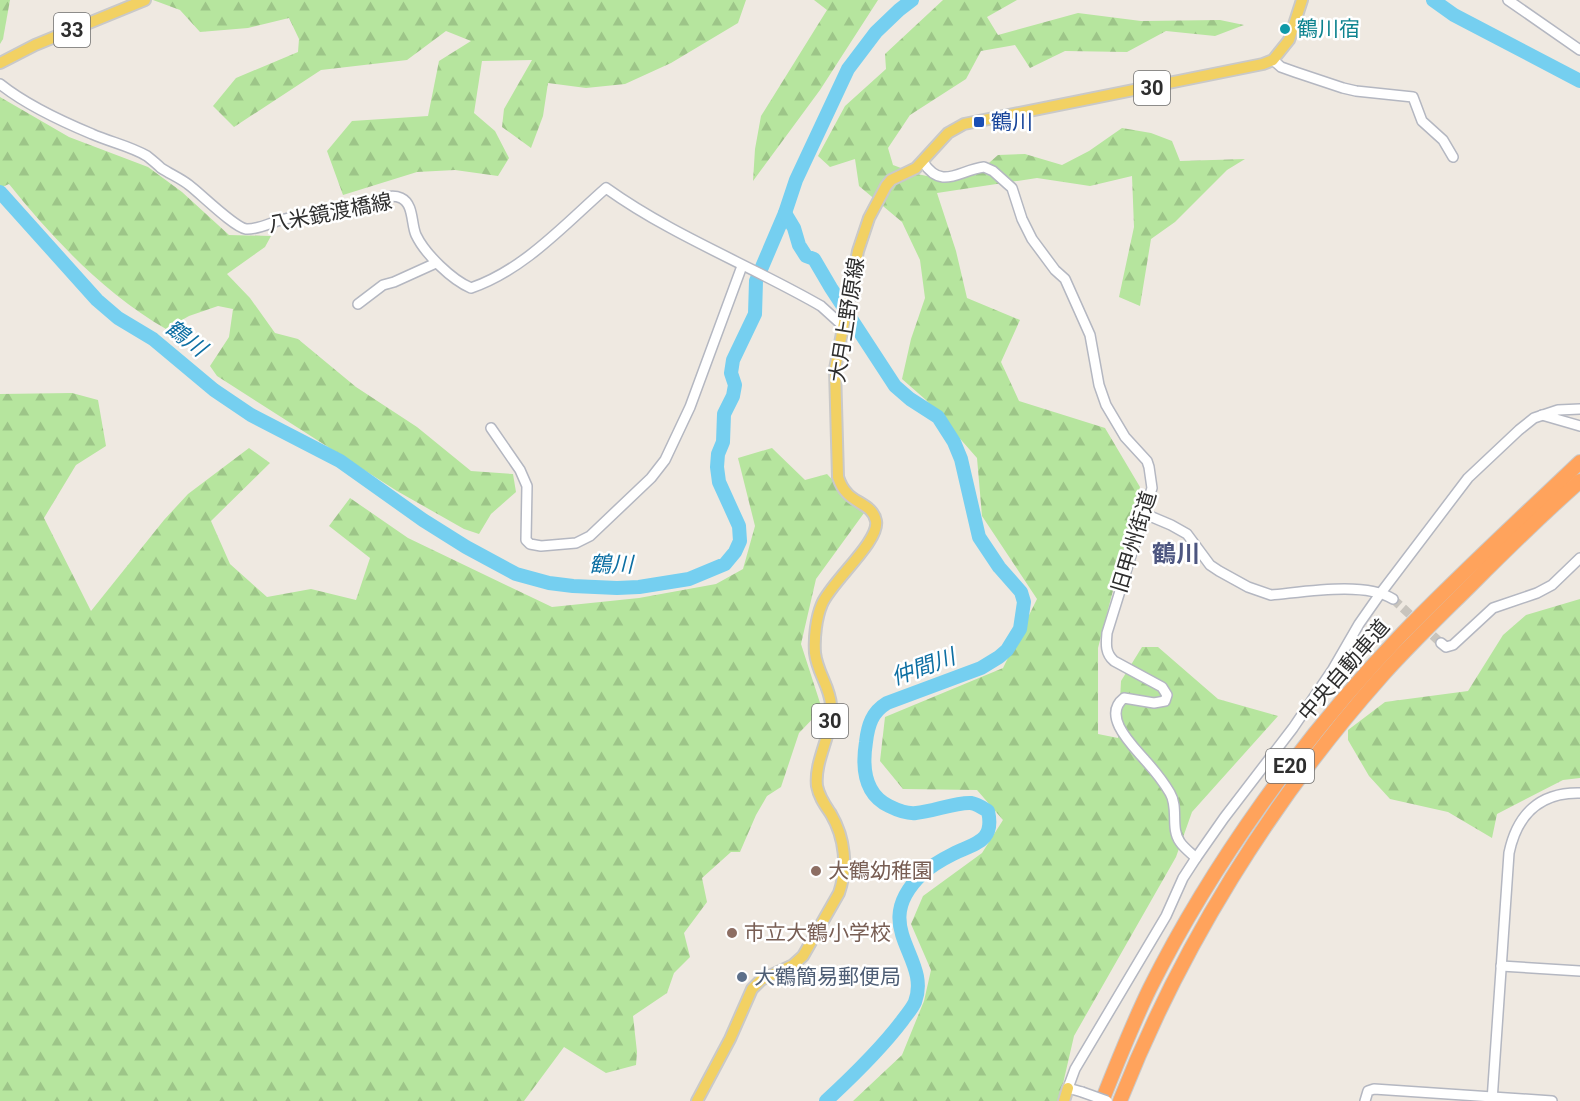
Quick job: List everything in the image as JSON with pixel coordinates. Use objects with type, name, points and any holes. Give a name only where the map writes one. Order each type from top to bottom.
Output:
[{"type":"highway","name":"中央自動車道","points":[[1120,1101],[1149,1032],[1196,940],[1227,887],[1300,778],[1380,678],[1559,491],[1580,462]]},
{"type":"highway","name":"中央自動車道","points":[[1104,1101],[1149,990],[1188,918],[1235,842],[1288,769],[1339,704],[1401,636],[1518,519],[1559,491],[1580,481]]},
{"type":"main road","name":"33","points":[[0,63],[35,45],[145,0]]},
{"type":"main road","points":[[1273,60],[1289,40],[1302,0]]},
{"type":"main road","name":"大月上野原線","points":[[697,1101],[730,1039],[752,989],[761,980],[793,965],[803,956],[843,883],[844,854],[841,834],[820,798],[817,788],[818,772],[831,719],[831,706],[815,654],[816,630],[820,609],[828,592],[868,543],[876,527],[873,514],[862,503],[846,493],[838,477],[835,369],[858,251],[876,202],[891,180],[910,173],[923,162],[948,133],[964,124],[1214,75],[1273,60]]},
{"type":"main road","points":[[1064,1101],[1068,1088]]},
{"type":"street","points":[[1508,0],[1580,50]]},
{"type":"street","points":[[1273,60],[1288,69],[1343,88],[1413,97],[1422,121],[1443,140],[1453,157]]},
{"type":"street","name":"八米鏡渡橋線","points":[[0,84],[29,102],[92,134],[147,157],[186,182],[231,221],[243,228],[250,229],[283,219],[356,207],[382,198],[400,197],[406,201],[410,209],[417,236],[436,262],[463,285],[471,288],[520,262],[549,240],[606,188],[632,207],[742,266]]},
{"type":"street","name":"旧甲州街道","points":[[923,162],[929,171],[940,177],[952,177],[984,167],[993,171],[1012,188],[1027,230],[1044,255],[1065,279],[1090,335],[1099,385],[1106,405],[1125,437],[1149,466],[1152,488],[1107,633],[1107,648],[1108,654],[1114,661],[1162,687],[1167,695],[1165,701],[1154,704],[1124,698],[1118,706],[1116,716],[1130,742],[1160,777],[1171,794],[1177,837],[1180,843],[1196,858]]},
{"type":"street","points":[[358,304],[383,285],[436,262]]},
{"type":"street","points":[[491,428],[520,470],[527,486],[526,540],[530,544],[541,546],[576,543],[590,536],[635,495],[665,460],[690,407],[742,266],[813,302],[843,322]]},
{"type":"street","points":[[1104,1101],[1068,1088],[1083,1054],[1166,916],[1183,878],[1196,858],[1293,728],[1334,669],[1359,624],[1380,594],[1468,478],[1519,430],[1541,415],[1558,410],[1580,408]]},
{"type":"street","points":[[1541,415],[1580,426]]},
{"type":"street","points":[[1145,514],[1182,531],[1214,568],[1261,593],[1271,595],[1344,588],[1380,594],[1393,599]]},
{"type":"street","points":[[1440,643],[1446,647],[1453,645],[1493,608],[1538,593],[1552,585],[1580,558]]},
{"type":"street","points":[[1492,1099],[1509,853],[1512,838],[1519,822],[1536,805],[1549,798],[1580,793]]},
{"type":"street","points":[[1501,966],[1580,971]]},
{"type":"street","points":[[1365,1101],[1368,1091],[1374,1089],[1492,1099],[1552,1101]]},
{"type":"green space","points":[[0,0],[10,0],[3,39],[0,44]]},
{"type":"green space","points":[[153,0],[746,0],[738,23],[671,63],[625,84],[586,88],[548,83],[543,116],[531,148],[502,127],[504,109],[532,60],[482,61],[474,113],[495,131],[509,158],[498,176],[455,170],[417,172],[343,195],[327,151],[352,121],[428,116],[439,61],[471,41],[446,31],[407,60],[321,70],[234,127],[213,106],[236,78],[298,52],[299,39],[289,18],[248,28],[200,32],[180,10]]},
{"type":"green space","points":[[814,0],[878,0],[820,90],[753,181],[755,149],[761,116],[827,10]]},
{"type":"green space","points":[[943,0],[1017,0],[987,17],[998,35],[1078,13],[1141,21],[1220,20],[1244,25],[1215,36],[1166,31],[1127,52],[1065,51],[1030,68],[1015,45],[981,51],[966,79],[910,115],[888,148],[893,165],[917,174],[937,178],[982,169],[998,155],[1025,154],[1062,165],[1089,151],[1122,128],[1151,133],[1172,141],[1180,161],[1245,159],[1227,170],[1175,222],[1151,239],[1140,306],[1119,297],[1134,227],[1132,176],[1090,186],[1037,178],[937,193],[956,251],[967,298],[1020,320],[1001,362],[1019,401],[1105,428],[1140,487],[1098,648],[1098,734],[1118,738],[1121,681],[1142,647],[1158,647],[1218,699],[1278,716],[1192,812],[1176,857],[1074,1036],[1059,1101],[853,1101],[902,1055],[924,1001],[931,970],[911,924],[923,896],[982,853],[1003,820],[977,790],[903,789],[880,761],[885,717],[1003,668],[1037,599],[982,516],[977,458],[926,400],[902,379],[911,339],[925,298],[920,260],[902,222],[859,186],[855,159],[830,167],[818,156],[845,106],[886,69],[885,54]]},
{"type":"green space","points":[[0,97],[69,137],[148,167],[182,192],[229,235],[271,236],[265,247],[227,274],[250,298],[275,333],[298,339],[356,387],[417,427],[471,471],[513,474],[516,492],[491,514],[479,534],[464,529],[397,491],[217,376],[210,366],[229,337],[233,309],[218,306],[189,316],[166,329],[122,299],[81,264],[43,225],[9,184],[0,188]]},
{"type":"green space","points":[[72,393],[98,400],[106,446],[76,465],[44,518],[91,611],[164,520],[188,494],[249,448],[270,463],[211,521],[230,564],[267,597],[311,589],[356,600],[370,558],[329,526],[350,498],[408,538],[552,607],[639,598],[716,584],[743,569],[755,526],[738,458],[772,448],[805,480],[827,474],[864,513],[816,579],[801,644],[822,709],[799,733],[781,787],[767,796],[740,852],[731,852],[702,878],[707,902],[684,933],[690,957],[674,973],[667,993],[633,1016],[636,1065],[606,1073],[564,1047],[524,1101],[0,1101],[0,394]]},
{"type":"green space","points":[[1580,599],[1580,778],[1563,780],[1497,814],[1492,838],[1448,812],[1390,799],[1369,776],[1348,740],[1348,730],[1385,702],[1468,691],[1503,635],[1526,615]]},
{"type":"waterway","name":"鶴川","points":[[0,192],[97,300],[118,318],[153,339],[214,390],[251,415],[340,461],[423,520],[466,547],[516,574],[549,583],[617,588],[689,579],[725,564],[735,552],[740,541],[739,526],[719,482],[717,467],[718,454],[723,442],[724,414],[733,396],[735,385],[731,373],[733,360],[755,314],[756,281],[785,213],[796,180],[848,69],[876,32],[912,0]]},
{"type":"waterway","name":"鶴川","points":[[1433,0],[1454,15],[1580,81]]},
{"type":"waterway","name":"仲間川","points":[[785,213],[794,228],[799,245],[806,256],[814,259],[895,386],[938,417],[954,442],[961,459],[979,537],[999,567],[1021,592],[1024,602],[1020,629],[1007,650],[999,657],[981,668],[887,703],[874,715],[870,725],[865,751],[865,770],[870,787],[881,801],[899,810],[913,813],[958,804],[973,804],[988,811],[989,829],[976,844],[945,858],[925,871],[907,893],[900,910],[900,926],[916,970],[918,986],[915,1002],[885,1042],[826,1101]]},
{"type":"tunnel","points":[[1393,599],[1441,643]]},
{"type":"place","name":"鶴川宿","points":[[1285,29]]},
{"type":"place","name":"鶴川","points":[[979,122]]},
{"type":"place","name":"大鶴幼稚園","points":[[816,871]]},
{"type":"place","name":"市立大鶴小学校","points":[[732,933]]},
{"type":"place","name":"大鶴簡易郵便局","points":[[742,977]]},
{"type":"district","name":"鶴川","points":[[1176,554]]}]
